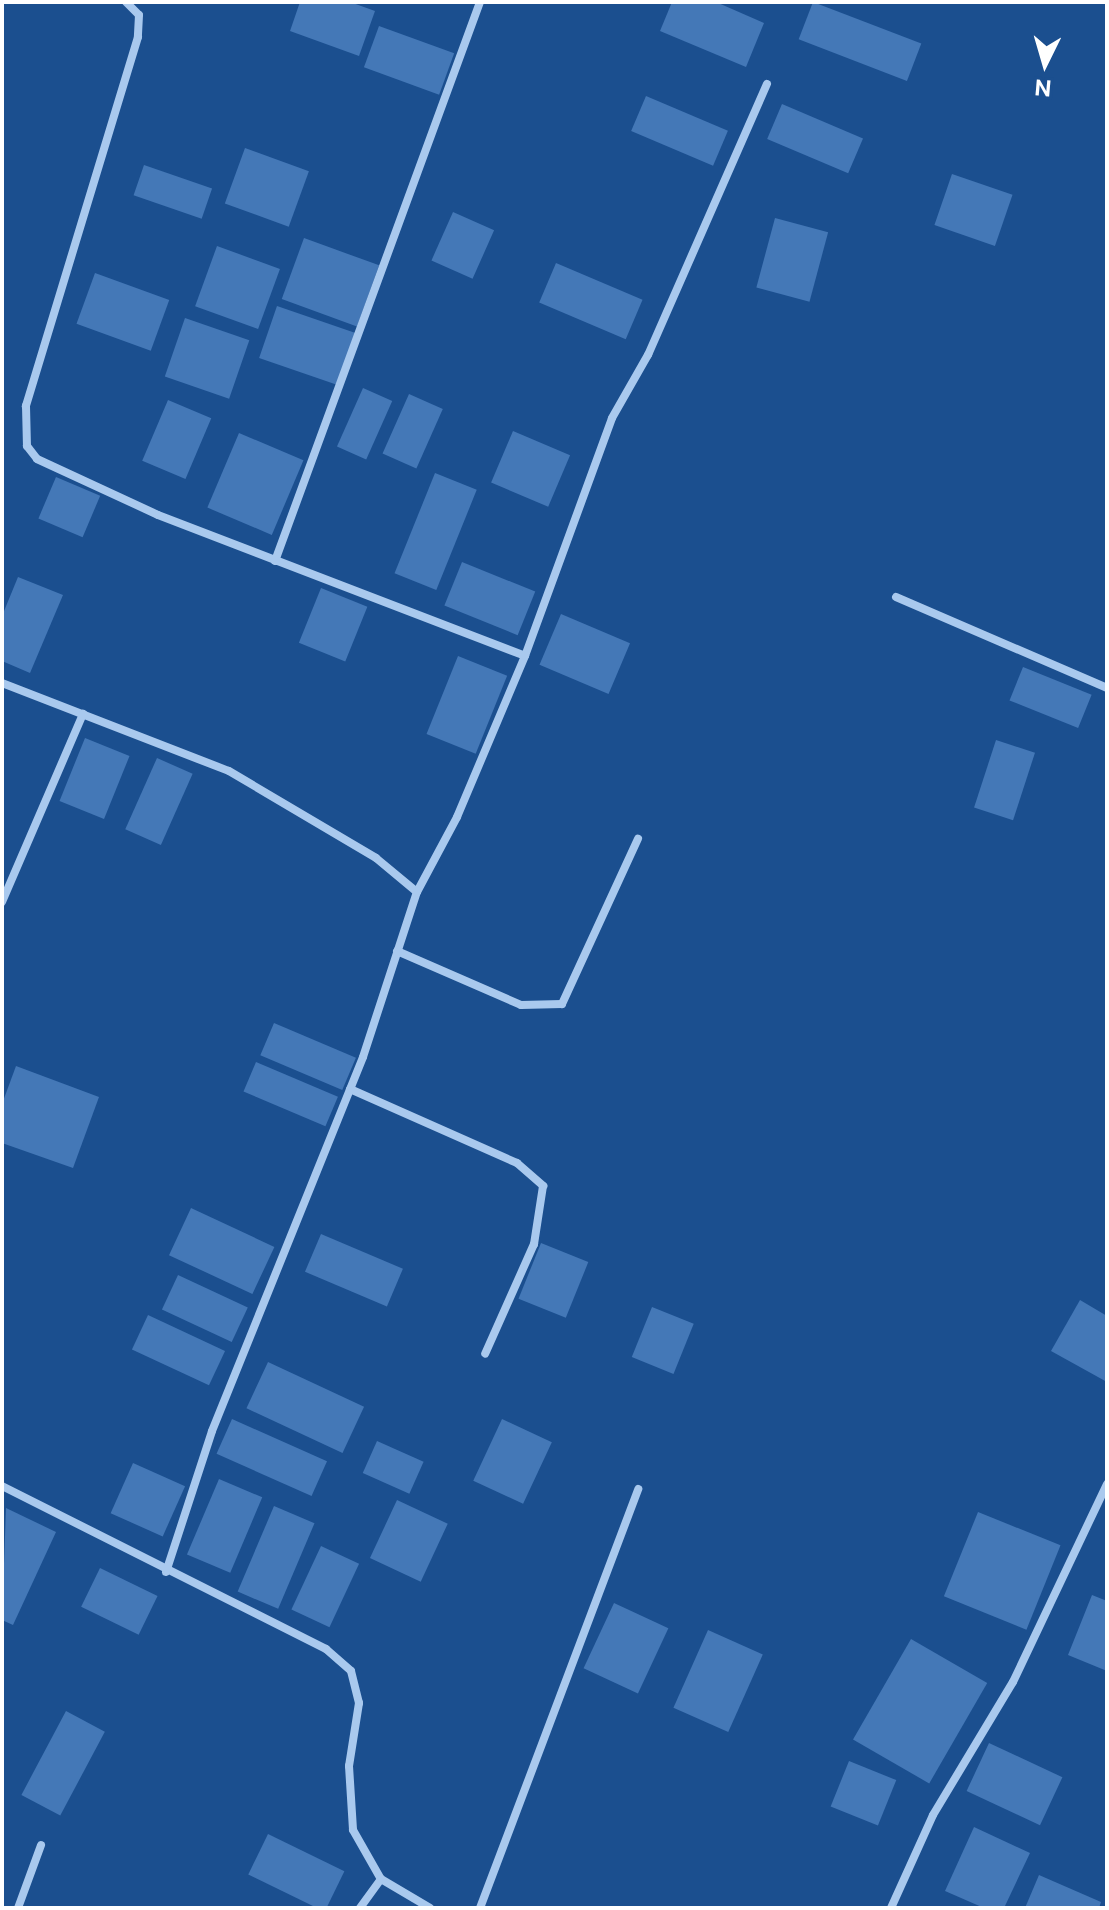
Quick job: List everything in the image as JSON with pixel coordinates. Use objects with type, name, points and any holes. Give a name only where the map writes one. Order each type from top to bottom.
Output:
[{"type":"street","points":[[126,2],[139,15],[138,37],[26,406],[27,446],[37,459],[158,515],[525,656]]},
{"type":"street","points":[[275,561],[480,2]]},
{"type":"street","points":[[166,1572],[212,1431],[350,1089],[417,892],[457,817],[525,656],[612,418],[648,355],[767,84]]},
{"type":"street","points":[[896,597],[1107,688]]},
{"type":"street","points":[[2,683],[229,771],[376,858],[417,892]]},
{"type":"street","points":[[2,902],[83,714]]},
{"type":"street","points":[[397,951],[521,1005],[562,1004],[638,839]]},
{"type":"street","points":[[350,1089],[517,1163],[543,1186],[534,1244],[485,1354]]},
{"type":"street","points":[[891,1908],[933,1815],[1013,1682],[1107,1484]]},
{"type":"street","points":[[2,1486],[166,1572],[326,1649],[351,1671],[359,1703],[349,1766],[353,1830],[381,1879],[430,1908]]},
{"type":"street","points":[[480,1908],[638,1489]]},
{"type":"street","points":[[18,1908],[41,1845]]},
{"type":"street","points":[[360,1908],[381,1879]]},
{"type":"building","points":[[300,2],[350,2],[375,11],[359,56],[290,31]]},
{"type":"building","points":[[672,2],[716,2],[764,23],[746,67],[660,31]]},
{"type":"building","points":[[813,2],[921,44],[907,81],[799,39]]},
{"type":"building","points":[[379,26],[454,53],[439,95],[364,67]]},
{"type":"building","points":[[646,96],[728,131],[713,166],[631,131]]},
{"type":"building","points":[[782,104],[863,138],[848,173],[767,139]]},
{"type":"building","points":[[245,148],[309,171],[289,227],[225,203]]},
{"type":"building","points":[[144,165],[212,188],[202,219],[134,195]]},
{"type":"building","points":[[952,174],[1013,195],[995,246],[934,225]]},
{"type":"building","points":[[453,212],[494,230],[473,279],[431,260]]},
{"type":"building","points":[[775,218],[828,232],[809,302],[756,288]]},
{"type":"building","points":[[304,238],[379,265],[357,326],[282,299]]},
{"type":"building","points":[[217,246],[280,269],[258,329],[195,306]]},
{"type":"building","points":[[556,263],[643,300],[626,339],[539,303]]},
{"type":"building","points":[[95,273],[169,300],[151,351],[77,324]]},
{"type":"building","points":[[277,306],[355,333],[338,385],[259,358]]},
{"type":"building","points":[[185,318],[249,340],[229,399],[165,377]]},
{"type":"building","points":[[363,388],[392,401],[366,459],[337,446]]},
{"type":"building","points":[[409,394],[443,409],[416,468],[383,453]]},
{"type":"building","points":[[168,400],[211,418],[185,479],[142,461]]},
{"type":"building","points":[[513,431],[570,455],[548,507],[491,483]]},
{"type":"building","points":[[239,433],[303,460],[272,535],[207,508]]},
{"type":"building","points":[[435,473],[477,490],[436,590],[395,573]]},
{"type":"building","points":[[56,477],[100,496],[83,537],[38,518]]},
{"type":"building","points":[[462,562],[535,592],[518,635],[444,606]]},
{"type":"building","points":[[18,577],[63,595],[30,673],[2,661],[2,616]]},
{"type":"building","points":[[321,588],[367,607],[345,661],[299,643]]},
{"type":"building","points":[[561,614],[630,643],[609,694],[540,665]]},
{"type":"building","points":[[458,656],[507,676],[476,754],[427,734]]},
{"type":"building","points":[[1023,667],[1092,695],[1078,728],[1010,700]]},
{"type":"building","points":[[85,738],[130,756],[104,819],[60,801]]},
{"type":"building","points":[[996,740],[1035,753],[1013,820],[974,808]]},
{"type":"building","points":[[157,758],[193,774],[161,845],[125,829]]},
{"type":"building","points":[[274,1023],[356,1058],[342,1090],[260,1055]]},
{"type":"building","points":[[256,1062],[338,1097],[325,1126],[243,1091]]},
{"type":"building","points":[[16,1066],[99,1097],[73,1168],[2,1143],[2,1104]]},
{"type":"building","points":[[191,1208],[274,1247],[252,1294],[169,1255]]},
{"type":"building","points":[[321,1234],[403,1269],[387,1307],[305,1272]]},
{"type":"building","points":[[541,1243],[588,1262],[566,1318],[519,1299]]},
{"type":"building","points":[[178,1275],[248,1308],[232,1342],[162,1309]]},
{"type":"building","points":[[1080,1300],[1107,1316],[1107,1382],[1051,1351]]},
{"type":"building","points":[[652,1307],[694,1324],[673,1374],[632,1357]]},
{"type":"building","points":[[148,1315],[225,1351],[209,1385],[132,1349]]},
{"type":"building","points":[[268,1362],[364,1407],[343,1453],[246,1408]]},
{"type":"building","points":[[232,1419],[327,1461],[312,1496],[217,1454]]},
{"type":"building","points":[[502,1419],[552,1442],[523,1504],[473,1481]]},
{"type":"building","points":[[377,1441],[424,1462],[409,1494],[363,1473]]},
{"type":"building","points":[[133,1463],[185,1486],[163,1536],[111,1513]]},
{"type":"building","points":[[219,1479],[262,1497],[230,1573],[187,1554]]},
{"type":"building","points":[[397,1500],[448,1524],[421,1582],[370,1558]]},
{"type":"building","points":[[274,1506],[315,1523],[278,1609],[238,1592]]},
{"type":"building","points":[[6,1508],[56,1532],[13,1625],[2,1620]]},
{"type":"building","points":[[978,1512],[1061,1545],[1026,1630],[944,1596]]},
{"type":"building","points":[[321,1546],[359,1564],[329,1627],[291,1609]]},
{"type":"building","points":[[100,1568],[158,1596],[139,1635],[81,1607]]},
{"type":"building","points":[[1092,1595],[1107,1601],[1107,1671],[1068,1655]]},
{"type":"building","points":[[614,1603],[668,1628],[638,1694],[584,1668]]},
{"type":"building","points":[[708,1630],[763,1654],[728,1732],[673,1708]]},
{"type":"building","points":[[911,1639],[987,1683],[929,1783],[853,1739]]},
{"type":"building","points":[[66,1711],[105,1732],[60,1816],[21,1795]]},
{"type":"building","points":[[989,1743],[1062,1777],[1040,1825],[967,1791]]},
{"type":"building","points":[[849,1761],[896,1780],[878,1826],[831,1806]]},
{"type":"building","points":[[974,1827],[1030,1853],[1004,1908],[984,1908],[945,1891]]},
{"type":"building","points":[[268,1834],[344,1871],[326,1908],[317,1908],[248,1874]]},
{"type":"building","points":[[1039,1875],[1101,1902],[1099,1908],[1025,1908]]}]
